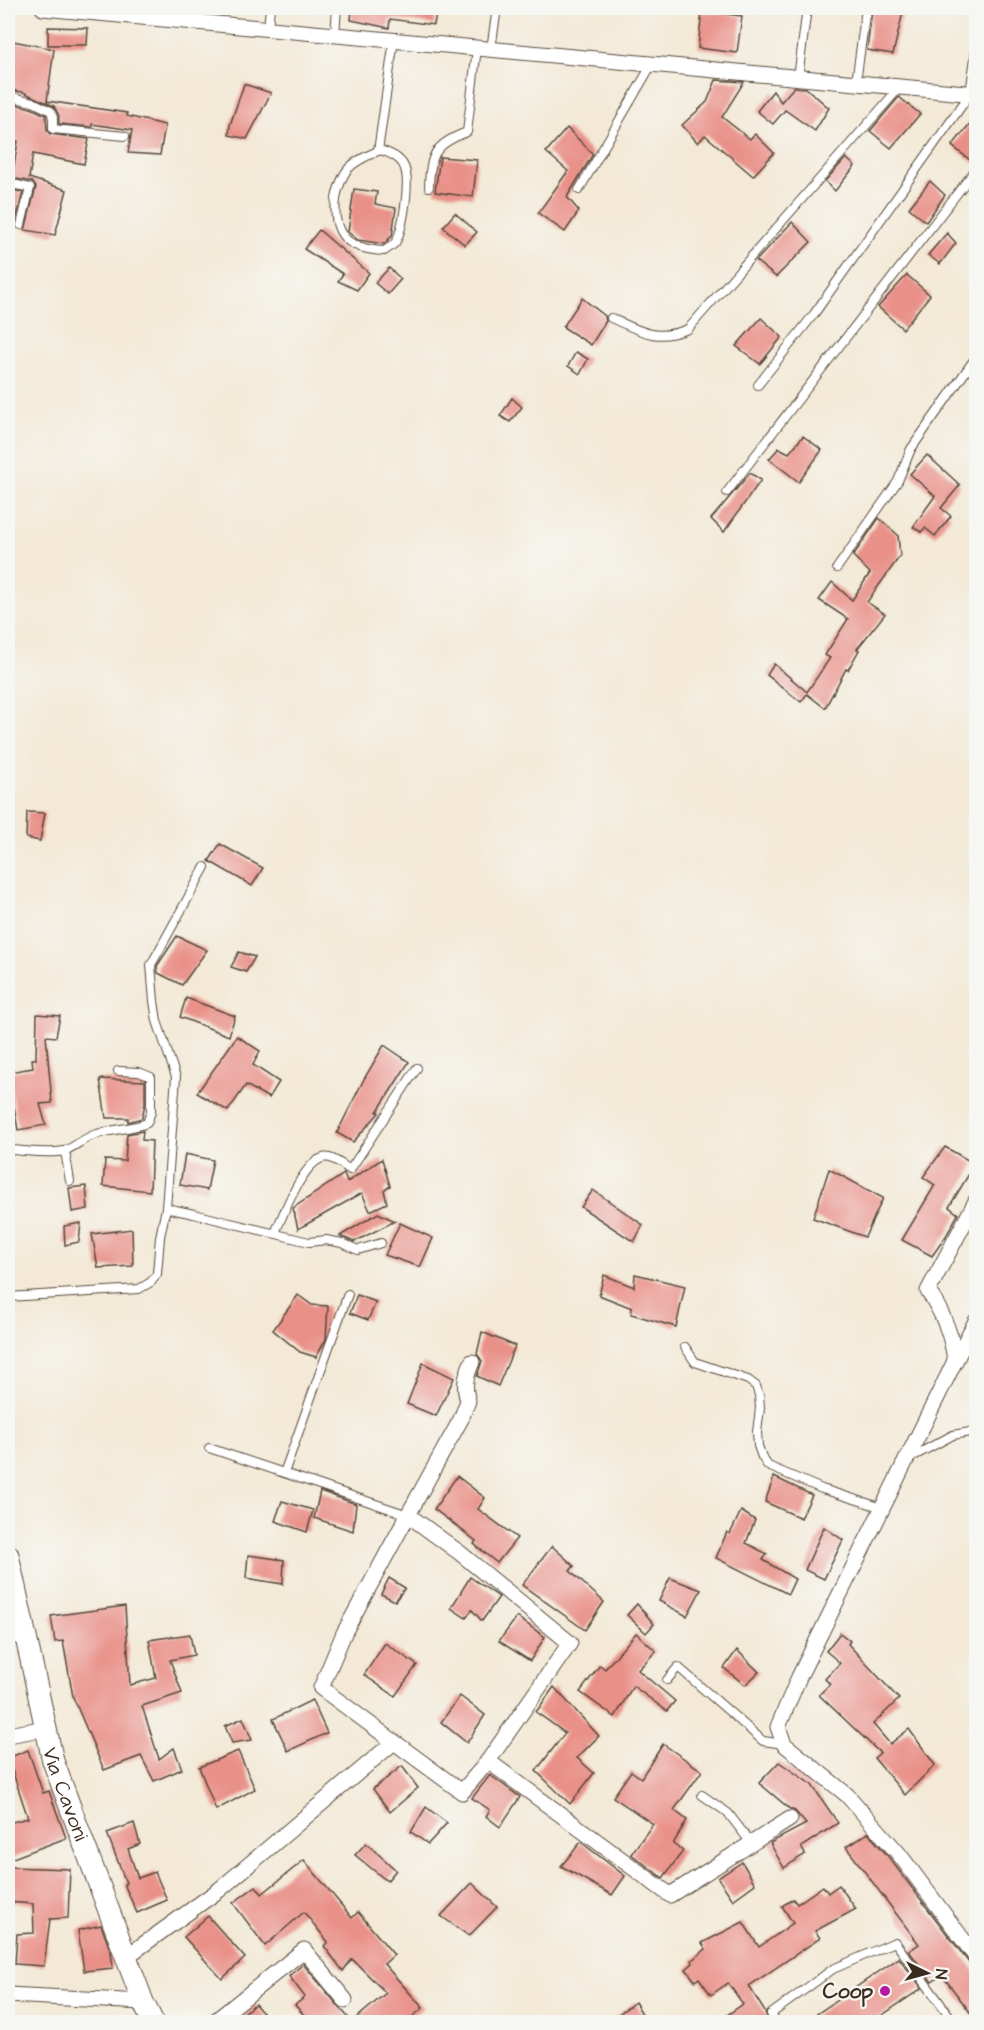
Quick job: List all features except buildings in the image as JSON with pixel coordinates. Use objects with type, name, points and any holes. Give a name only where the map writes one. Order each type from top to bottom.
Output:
[{"type":"street","points":[[43,8],[974,94]]},
{"type":"street","points":[[955,1361],[953,1341],[942,1312],[928,1291],[976,1200]]},
{"type":"street","points":[[976,1321],[795,1687],[778,1727],[784,1744],[847,1795],[899,1854],[976,1957]]},
{"type":"street","points":[[408,1515],[459,1553],[570,1643],[488,1761],[462,1792],[321,1688],[344,1633],[408,1515],[461,1419],[468,1401],[464,1390],[465,1378],[472,1362]]},
{"type":"street","name":"Via Cavoni","points":[[8,1555],[16,1635],[46,1728],[53,1761],[143,2002],[153,2022]]},
{"type":"street","points":[[8,1735],[46,1728]]},
{"type":"street","points":[[126,1957],[219,1890],[394,1742]]},
{"type":"street","points":[[488,1761],[670,1895],[790,1820]]},
{"type":"street","points":[[214,2022],[304,1950],[345,2000]]},
{"type":"street","points":[[8,1995],[143,2002]]},
{"type":"lane","points":[[268,28],[270,8]]},
{"type":"lane","points":[[335,35],[338,8]]},
{"type":"lane","points":[[429,187],[430,162],[435,151],[467,132],[484,49],[497,8]]},
{"type":"lane","points":[[798,78],[807,8]]},
{"type":"lane","points":[[856,83],[866,8]]},
{"type":"lane","points":[[378,151],[394,40]]},
{"type":"lane","points":[[758,385],[814,314],[974,94],[976,50]]},
{"type":"lane","points":[[579,190],[652,64]]},
{"type":"lane","points":[[611,318],[656,336],[672,336],[688,329],[900,87]]},
{"type":"lane","points":[[8,96],[33,102],[51,111],[53,129],[125,136]]},
{"type":"lane","points":[[378,151],[394,154],[405,168],[407,190],[401,225],[395,242],[384,251],[367,250],[350,243],[338,231],[334,214],[337,194],[347,170],[363,158],[378,151]]},
{"type":"lane","points":[[727,492],[976,169]]},
{"type":"lane","points":[[8,183],[30,188],[21,225]]},
{"type":"lane","points":[[837,568],[898,481],[911,449],[976,357]]},
{"type":"lane","points":[[8,1297],[140,1289],[151,1282],[157,1274],[160,1237],[166,1208],[176,1077],[158,1021],[151,965],[205,867]]},
{"type":"lane","points":[[275,1233],[307,1168],[319,1159],[329,1157],[350,1170],[417,1068]]},
{"type":"lane","points":[[8,1150],[36,1152],[65,1150],[94,1135],[135,1128],[147,1123],[151,1112],[152,1077],[139,1072],[117,1071]]},
{"type":"lane","points":[[65,1150],[70,1181]]},
{"type":"lane","points":[[166,1208],[309,1242],[326,1240],[342,1243],[358,1250],[381,1243]]},
{"type":"lane","points":[[284,1473],[348,1294]]},
{"type":"lane","points":[[686,1347],[695,1362],[748,1380],[756,1386],[760,1402],[758,1446],[768,1466],[822,1489],[883,1508]]},
{"type":"lane","points":[[906,1460],[953,1436],[976,1431]]},
{"type":"lane","points":[[209,1448],[408,1515]]},
{"type":"lane","points":[[667,1680],[678,1667],[763,1741],[784,1744]]},
{"type":"lane","points":[[702,1795],[728,1814],[751,1843]]},
{"type":"lane","points":[[776,2022],[771,2014],[833,1969],[895,1942],[954,2022]]},
{"type":"place","name":"Coop","points":[[885,1991]]}]
